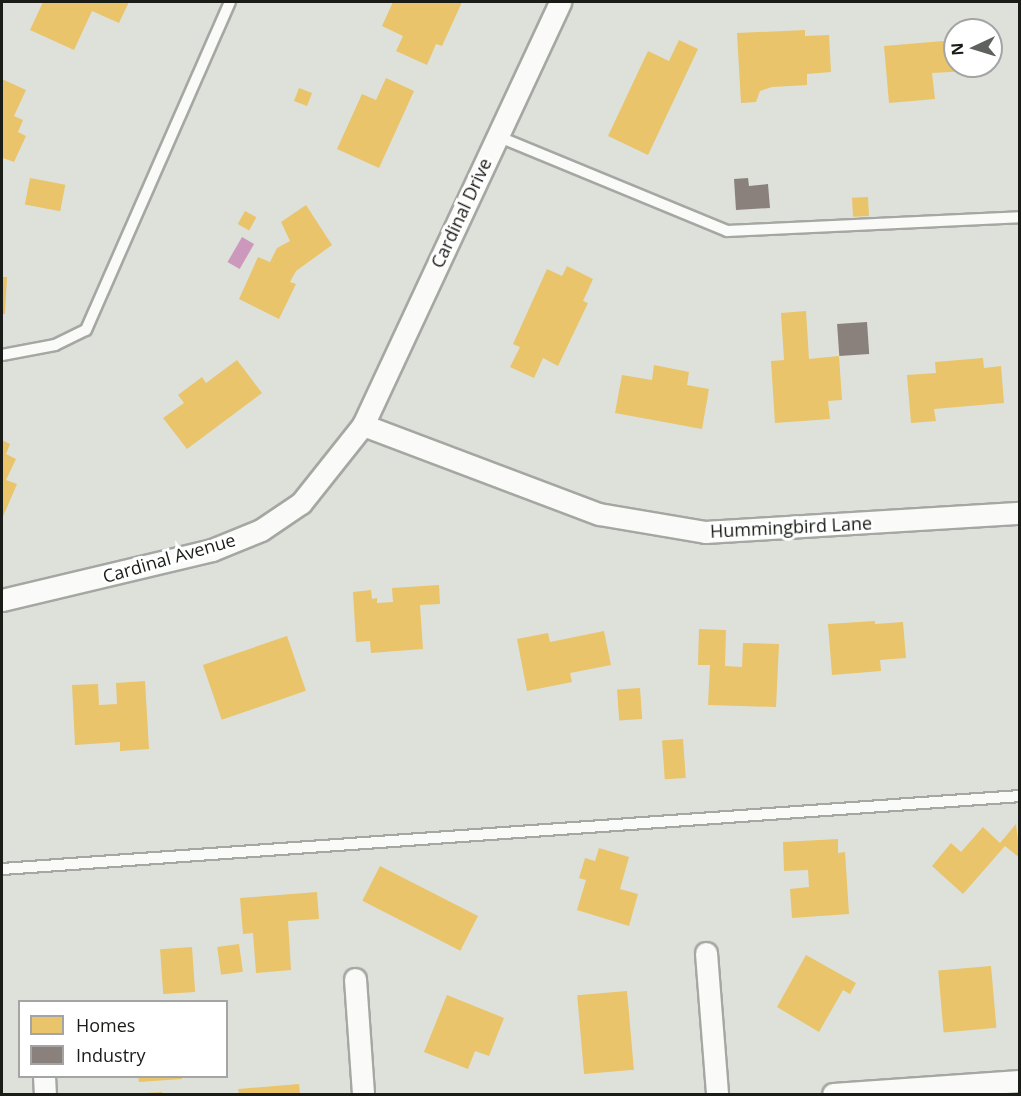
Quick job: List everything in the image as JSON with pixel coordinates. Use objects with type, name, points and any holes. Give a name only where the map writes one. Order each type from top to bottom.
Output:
[{"type":"street","name":"Cardinal Drive","points":[[363,425],[560,2]]},
{"type":"street","name":"Hummingbird Lane","points":[[363,425],[599,514],[705,532],[1020,513]]},
{"type":"street","name":"Cardinal Avenue","points":[[2,600],[139,570],[212,550],[261,530],[301,503],[363,425]]},
{"type":"street","points":[[706,953],[717,1095]]},
{"type":"street","points":[[355,979],[363,1095]]},
{"type":"street","points":[[44,1078],[45,1095]]},
{"type":"street","points":[[833,1095],[1020,1081]]},
{"type":"lane","points":[[2,355],[55,345],[86,330],[230,2]]},
{"type":"lane","points":[[497,136],[728,231],[1020,217]]},
{"type":"lane","points":[[2,869],[1020,796]]},
{"type":"shaded area","points":[[242,237],[254,244],[240,269],[228,262]]},
{"type":"building: Homes","points":[[43,2],[129,2],[119,23],[92,11],[74,50],[30,30]]},
{"type":"building: Homes","points":[[393,2],[462,2],[442,46],[436,44],[427,65],[396,51],[403,36],[382,26]]},
{"type":"building: Homes","points":[[805,30],[805,36],[829,35],[831,72],[807,74],[807,85],[772,87],[760,91],[756,102],[741,103],[737,33]]},
{"type":"building: Homes","points":[[679,40],[698,49],[648,155],[608,136],[648,51],[669,61]]},
{"type":"building: Homes","points":[[943,41],[943,72],[932,73],[935,99],[889,103],[884,46]]},
{"type":"building: Homes","points":[[386,78],[414,91],[379,168],[337,149],[362,94],[376,100]]},
{"type":"building: Homes","points":[[2,79],[26,90],[14,116],[23,120],[18,132],[26,136],[14,162],[3,158],[2,162]]},
{"type":"building: Homes","points":[[299,88],[312,93],[307,106],[294,101]]},
{"type":"building: Homes","points":[[30,178],[65,185],[60,211],[25,205]]},
{"type":"building: Homes","points":[[868,197],[869,216],[853,217],[852,198]]},
{"type":"building: Homes","points":[[306,205],[332,245],[296,271],[290,282],[296,284],[279,319],[239,299],[258,257],[270,262],[277,248],[290,241],[281,222]]},
{"type":"building: Homes","points":[[245,211],[256,217],[249,230],[238,224]]},
{"type":"building: Homes","points":[[567,266],[593,279],[583,301],[588,303],[558,366],[543,358],[534,378],[510,367],[520,347],[513,344],[547,269],[562,276]]},
{"type":"building: Homes","points":[[2,277],[7,277],[5,314],[2,314]]},
{"type":"building: Homes","points":[[806,311],[809,359],[839,356],[842,400],[828,401],[830,419],[775,423],[771,361],[784,360],[781,313]]},
{"type":"building: Homes","points":[[983,358],[984,368],[1001,366],[1004,403],[934,409],[936,421],[911,423],[907,375],[936,373],[935,362]]},
{"type":"building: Homes","points":[[237,360],[262,393],[187,449],[163,418],[184,403],[178,395],[202,377],[206,383]]},
{"type":"building: Homes","points":[[654,365],[689,372],[687,385],[709,389],[702,429],[615,413],[622,375],[652,380]]},
{"type":"building: Homes","points":[[2,440],[10,444],[6,454],[16,459],[6,480],[17,484],[2,519]]},
{"type":"building: Homes","points":[[439,585],[440,604],[420,605],[423,649],[371,653],[370,641],[356,642],[353,592],[371,590],[372,599],[377,598],[377,603],[393,602],[392,588]]},
{"type":"building: Homes","points":[[875,621],[875,624],[903,622],[906,658],[880,660],[881,671],[832,675],[828,624]]},
{"type":"building: Homes","points":[[699,629],[726,630],[725,666],[742,667],[743,643],[779,644],[776,707],[708,705],[710,665],[698,665]]},
{"type":"building: Homes","points":[[604,631],[611,665],[570,673],[572,682],[527,691],[517,639],[548,633],[550,642]]},
{"type":"building: Homes","points":[[287,636],[306,691],[222,720],[203,665]]},
{"type":"building: Homes","points":[[145,681],[149,749],[120,751],[120,742],[75,745],[72,685],[98,684],[99,705],[117,704],[116,683]]},
{"type":"building: Homes","points":[[640,688],[642,719],[619,721],[617,690]]},
{"type":"building: Homes","points":[[683,739],[686,778],[665,779],[662,740]]},
{"type":"building: Homes","points":[[1016,824],[1020,858],[1005,846],[963,894],[932,866],[951,843],[961,852],[983,827],[1000,843]]},
{"type":"building: Homes","points":[[838,839],[838,853],[845,852],[849,914],[792,918],[790,889],[809,887],[808,870],[784,871],[783,842]]},
{"type":"building: Homes","points":[[599,848],[629,857],[620,889],[638,894],[629,926],[577,910],[586,880],[579,878],[585,858],[595,861]]},
{"type":"building: Homes","points":[[380,866],[478,916],[460,951],[362,901]]},
{"type":"building: Homes","points":[[317,892],[319,919],[288,921],[291,970],[256,973],[253,933],[243,934],[240,898]]},
{"type":"building: Homes","points":[[239,944],[243,972],[221,975],[217,947]]},
{"type":"building: Homes","points":[[192,947],[195,992],[163,994],[160,949]]},
{"type":"building: Homes","points":[[806,955],[856,983],[850,994],[843,990],[819,1032],[777,1007]]},
{"type":"building: Homes","points":[[991,966],[996,1028],[944,1032],[938,971]]},
{"type":"building: Homes","points":[[627,991],[634,1070],[584,1074],[577,995]]},
{"type":"building: Homes","points":[[447,995],[504,1018],[489,1056],[475,1051],[468,1069],[424,1052]]},
{"type":"building: Homes","points":[[138,1078],[182,1078],[182,1079],[139,1082]]},
{"type":"building: Homes","points":[[299,1084],[300,1094],[239,1094],[238,1089]]},
{"type":"building: Homes","points":[[162,1092],[162,1094],[146,1094],[146,1093]]},
{"type":"building: Industry","points":[[748,178],[749,186],[768,184],[770,208],[736,210],[734,179]]},
{"type":"building: Industry","points":[[867,322],[869,354],[839,356],[837,324]]}]
